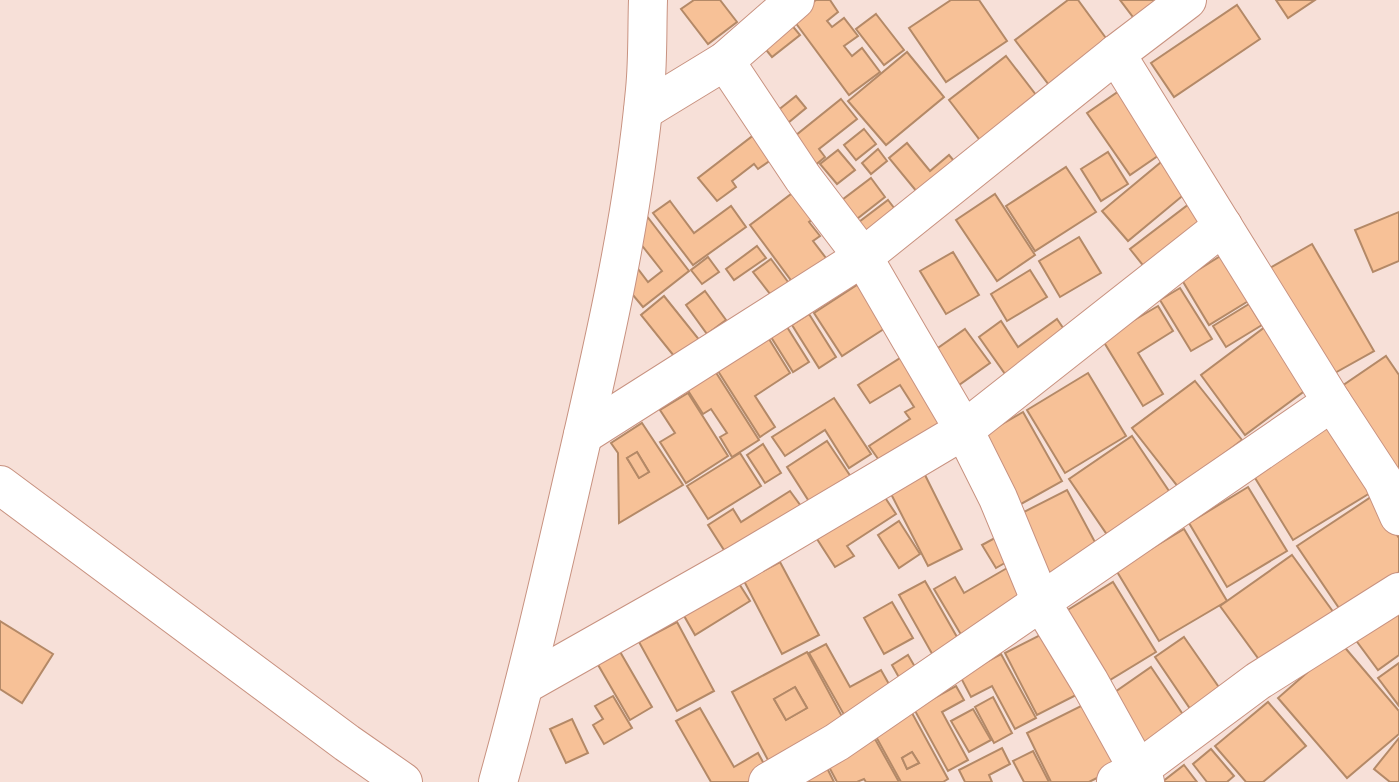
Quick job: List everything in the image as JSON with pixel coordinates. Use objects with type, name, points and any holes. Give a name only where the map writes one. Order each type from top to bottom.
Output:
[{"type":"street","points":[[498,782],[524,685],[607,329],[631,202],[645,87],[648,0]]},
{"type":"street","points":[[642,111],[725,61],[795,0]]},
{"type":"street","points":[[583,435],[863,257],[1186,0]]},
{"type":"street","points":[[1116,54],[1383,480],[1399,516]]},
{"type":"street","points":[[725,61],[803,178],[863,257],[964,430],[998,498],[1041,602],[1089,681],[1132,778],[1258,681],[1399,592]]},
{"type":"street","points":[[524,685],[738,564],[964,430],[1223,226]]},
{"type":"street","points":[[768,782],[837,742],[1332,402]]},
{"type":"street","points":[[0,485],[403,782]]},
{"type":"building","points":[[694,0],[720,0],[737,22],[708,44],[681,9]]},
{"type":"building","points":[[816,0],[830,0],[838,12],[827,21],[832,27],[844,18],[858,36],[844,46],[852,56],[862,48],[880,72],[849,95],[792,18]]},
{"type":"building","points":[[951,0],[979,0],[1007,41],[946,82],[909,28]]},
{"type":"building","points":[[1068,0],[1078,0],[1111,45],[1052,89],[1015,40]]},
{"type":"building","points":[[1120,0],[1162,0],[1136,21]]},
{"type":"building","points":[[1276,0],[1315,0],[1288,18]]},
{"type":"building","points":[[1237,5],[1260,39],[1174,97],[1151,63]]},
{"type":"building","points":[[876,14],[904,50],[884,65],[856,29]]},
{"type":"building","points":[[790,23],[800,35],[772,57],[762,45]]},
{"type":"building","points":[[907,52],[944,97],[886,145],[848,101]]},
{"type":"building","points":[[1006,56],[1043,104],[986,148],[949,100]]},
{"type":"building","points":[[1122,89],[1165,151],[1130,175],[1087,113]]},
{"type":"building","points":[[796,96],[806,108],[783,127],[772,115]]},
{"type":"building","points":[[841,99],[857,119],[819,149],[825,157],[807,172],[785,144]]},
{"type":"building","points":[[864,129],[876,144],[856,160],[844,145]]},
{"type":"building","points":[[759,131],[778,155],[758,169],[754,164],[732,181],[736,187],[717,201],[698,178]]},
{"type":"building","points":[[907,143],[930,171],[949,155],[960,168],[922,198],[889,158]]},
{"type":"building","points":[[878,149],[887,161],[871,174],[862,163]]},
{"type":"building","points":[[838,150],[855,170],[837,184],[820,164]]},
{"type":"building","points":[[1108,152],[1128,184],[1101,201],[1081,169]]},
{"type":"building","points":[[1166,158],[1192,188],[1128,241],[1102,211]]},
{"type":"building","points":[[1066,167],[1096,212],[1035,251],[1006,206]]},
{"type":"building","points":[[871,178],[885,197],[853,222],[838,203]]},
{"type":"building","points":[[799,188],[819,214],[809,222],[820,236],[813,241],[829,262],[796,287],[750,225]]},
{"type":"building","points":[[995,194],[1035,255],[997,281],[956,220]]},
{"type":"building","points":[[888,200],[901,217],[869,242],[855,225]]},
{"type":"building","points":[[670,201],[694,233],[731,206],[746,227],[693,265],[653,213]]},
{"type":"building","points":[[1189,204],[1204,224],[1146,269],[1130,249]]},
{"type":"building","points":[[1399,212],[1399,261],[1373,272],[1355,230]]},
{"type":"building","points":[[646,215],[689,271],[643,307],[622,282],[638,269],[648,282],[662,271],[640,243]]},
{"type":"building","points":[[1079,237],[1101,273],[1060,297],[1039,261]]},
{"type":"building","points":[[1312,244],[1374,351],[1333,374],[1270,268]]},
{"type":"building","points":[[757,246],[766,258],[734,280],[726,269]]},
{"type":"building","points":[[953,252],[979,295],[946,314],[920,271]]},
{"type":"building","points":[[1222,255],[1250,300],[1209,325],[1182,280]]},
{"type":"building","points":[[708,257],[719,272],[702,284],[691,270]]},
{"type":"building","points":[[771,259],[791,286],[774,299],[753,272]]},
{"type":"building","points":[[1030,270],[1047,297],[1007,321],[991,294]]},
{"type":"building","points":[[863,281],[890,325],[842,356],[814,313]]},
{"type":"building","points":[[1180,288],[1212,339],[1191,351],[1160,300]]},
{"type":"building","points":[[705,291],[726,320],[707,334],[686,305]]},
{"type":"building","points":[[664,296],[701,342],[678,361],[641,315]]},
{"type":"building","points":[[1249,304],[1262,325],[1226,347],[1213,326]]},
{"type":"building","points":[[1158,306],[1173,331],[1138,353],[1163,394],[1143,406],[1102,339]]},
{"type":"building","points":[[809,314],[836,357],[819,368],[792,325]]},
{"type":"building","points":[[1057,319],[1070,338],[1010,381],[979,337],[1001,321],[1018,347]]},
{"type":"building","points":[[787,327],[809,362],[793,372],[771,337]]},
{"type":"building","points":[[1265,327],[1310,387],[1245,435],[1201,375]]},
{"type":"building","points":[[965,329],[990,363],[959,385],[935,350]]},
{"type":"building","points":[[769,339],[790,373],[755,396],[775,427],[760,437],[718,371]]},
{"type":"building","points":[[908,353],[951,419],[881,463],[869,446],[910,419],[905,412],[914,407],[900,385],[870,403],[858,385]]},
{"type":"building","points":[[1386,356],[1399,375],[1399,473],[1339,388]]},
{"type":"building","points":[[715,371],[759,440],[732,457],[720,437],[727,433],[711,409],[703,414],[687,389]]},
{"type":"building","points":[[1088,373],[1126,436],[1065,473],[1027,410]]},
{"type":"building","points":[[1195,381],[1242,440],[1179,488],[1132,428]]},
{"type":"building","points":[[688,393],[728,456],[686,483],[660,442],[675,433],[660,410]]},
{"type":"building","points":[[834,398],[871,454],[849,468],[825,430],[785,456],[772,437]]},
{"type":"building","points":[[1023,412],[1062,481],[1012,509],[973,441]]},
{"type":"building","points":[[1334,422],[1375,490],[1293,540],[1252,473]]},
{"type":"building","points":[[642,423],[683,485],[619,523],[618,453],[611,443]],"holes":[[[637,452],[649,472],[639,478],[627,458]]]},
{"type":"building","points":[[1132,436],[1173,497],[1110,539],[1069,479]]},
{"type":"building","points":[[827,441],[853,480],[812,506],[787,467]]},
{"type":"building","points":[[763,444],[781,473],[765,483],[747,455]]},
{"type":"building","points":[[637,452],[649,472],[639,478],[627,458]]},
{"type":"building","points":[[740,453],[761,486],[708,519],[687,486]]},
{"type":"building","points":[[924,473],[962,549],[928,566],[889,490]]},
{"type":"building","points":[[1248,487],[1287,551],[1227,587],[1189,523]]},
{"type":"building","points":[[1067,490],[1103,557],[1052,584],[1016,516]]},
{"type":"building","points":[[790,491],[806,513],[731,561],[708,525],[733,509],[741,522]]},
{"type":"building","points":[[884,496],[896,514],[847,546],[854,556],[835,567],[817,539]]},
{"type":"building","points":[[1371,497],[1399,538],[1399,572],[1341,611],[1297,546]]},
{"type":"building","points":[[899,521],[920,554],[899,568],[878,535]]},
{"type":"building","points":[[1184,529],[1227,601],[1159,641],[1116,570]]},
{"type":"building","points":[[1004,533],[1017,556],[996,568],[982,545]]},
{"type":"building","points":[[1292,555],[1334,613],[1263,665],[1220,606]]},
{"type":"building","points":[[780,562],[819,635],[782,654],[744,581]]},
{"type":"building","points":[[1014,564],[1033,597],[963,638],[934,589],[955,577],[964,593]]},
{"type":"building","points":[[925,581],[961,644],[935,659],[899,595]]},
{"type":"building","points":[[738,582],[750,601],[695,635],[683,614]]},
{"type":"building","points":[[1113,582],[1156,652],[1100,686],[1058,616]]},
{"type":"building","points":[[1399,600],[1399,655],[1378,670],[1352,635]]},
{"type":"building","points":[[892,602],[913,638],[884,654],[864,618]]},
{"type":"building","points":[[0,621],[53,654],[22,703],[0,689]]},
{"type":"building","points":[[677,622],[714,691],[677,711],[639,642]]},
{"type":"building","points":[[1052,629],[1084,691],[1037,715],[1005,653]]},
{"type":"building","points":[[1184,637],[1225,696],[1195,716],[1155,657]]},
{"type":"building","points":[[1341,643],[1399,711],[1399,734],[1347,778],[1278,698]]},
{"type":"building","points":[[826,644],[850,687],[881,670],[894,693],[847,720],[809,653]]},
{"type":"building","points":[[619,650],[652,707],[630,720],[597,663]]},
{"type":"building","points":[[807,652],[845,722],[769,762],[732,692]],"holes":[[[795,687],[807,708],[786,720],[774,699]]]},
{"type":"building","points":[[1001,654],[1036,718],[1015,729],[992,686],[971,697],[960,676]]},
{"type":"building","points":[[908,655],[918,672],[901,681],[892,665]]},
{"type":"building","points":[[1399,663],[1399,706],[1378,678]]},
{"type":"building","points":[[1151,667],[1188,722],[1139,755],[1102,701]]},
{"type":"building","points":[[956,686],[964,700],[942,712],[968,760],[948,771],[914,709]]},
{"type":"building","points":[[795,687],[807,708],[786,720],[774,699]]},
{"type":"building","points":[[613,696],[632,728],[604,744],[593,725],[603,719],[595,706]]},
{"type":"building","points":[[993,697],[1012,733],[994,743],[975,707]]},
{"type":"building","points":[[1089,702],[1121,766],[1089,782],[1051,782],[1027,733]]},
{"type":"building","points":[[1268,702],[1306,746],[1263,782],[1246,782],[1215,746]]},
{"type":"building","points":[[700,708],[734,767],[758,753],[769,773],[753,782],[711,782],[676,721]]},
{"type":"building","points":[[973,709],[991,740],[969,752],[951,721]]},
{"type":"building","points":[[912,713],[948,779],[943,782],[901,782],[874,733]],"holes":[[[912,752],[919,763],[907,769],[902,758]]]},
{"type":"building","points":[[572,719],[588,753],[566,763],[550,729]]},
{"type":"building","points":[[1399,738],[1399,782],[1390,782],[1374,769]]},
{"type":"building","points":[[875,739],[899,782],[866,782],[864,779],[857,782],[837,782],[828,765]]},
{"type":"building","points":[[1002,748],[1010,764],[989,775],[992,782],[965,782],[959,770]]},
{"type":"building","points":[[1211,749],[1234,776],[1227,782],[1207,782],[1193,764]]},
{"type":"building","points":[[1033,751],[1049,782],[1024,782],[1013,761]]},
{"type":"building","points":[[912,752],[919,763],[907,769],[902,758]]},
{"type":"building","points":[[1184,765],[1197,782],[1162,782]]},
{"type":"building","points":[[826,766],[834,782],[796,782]]}]
